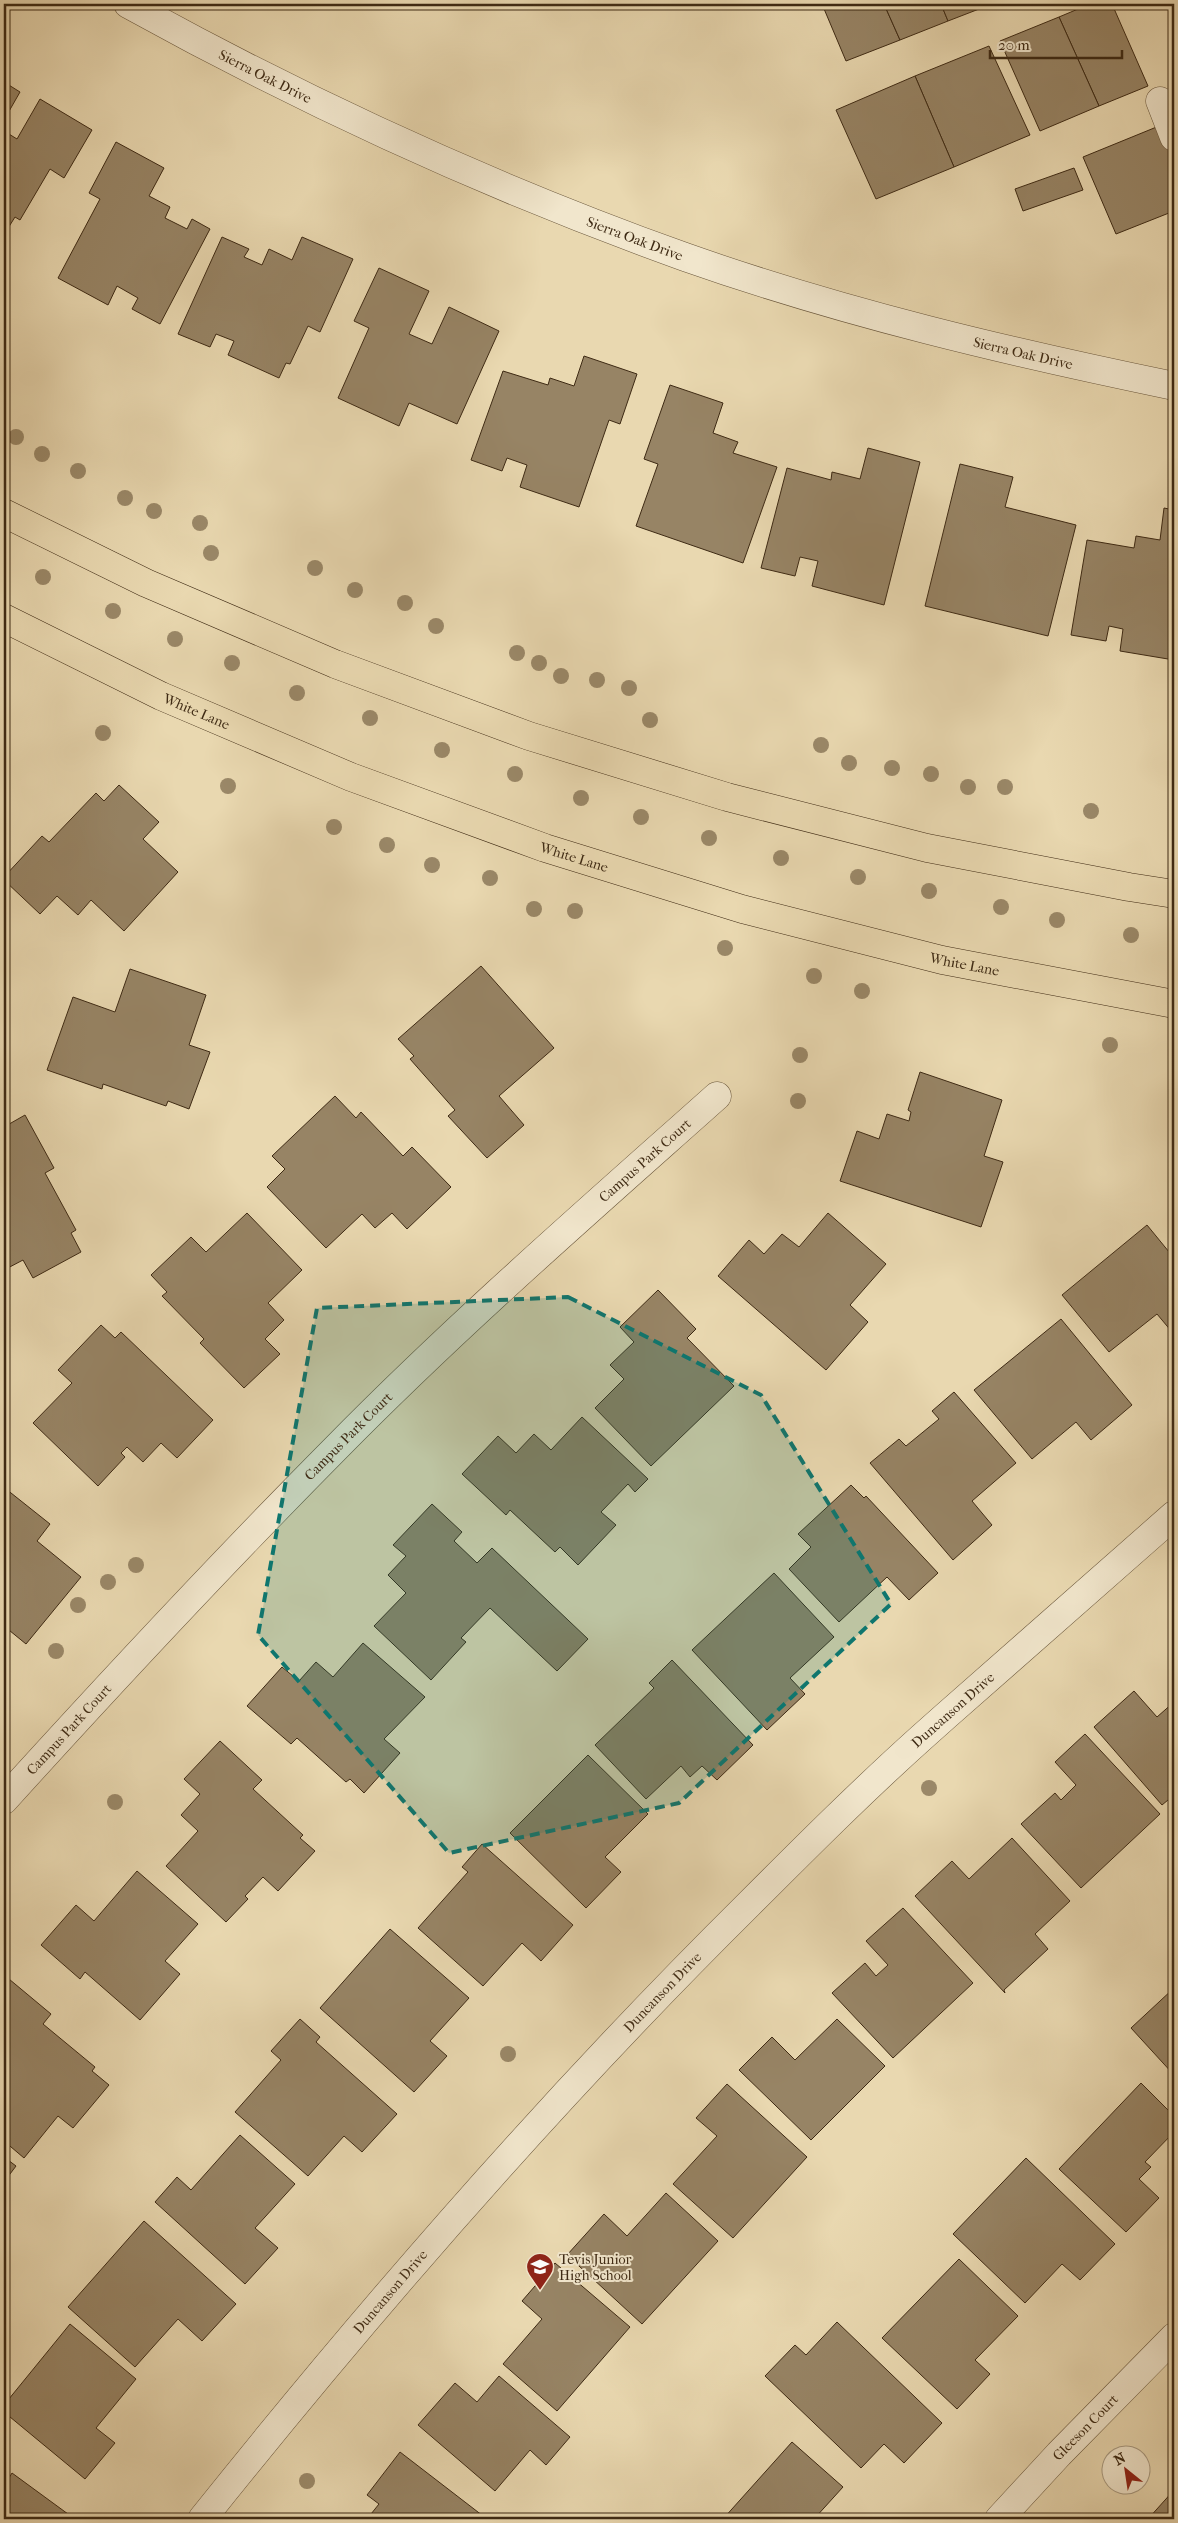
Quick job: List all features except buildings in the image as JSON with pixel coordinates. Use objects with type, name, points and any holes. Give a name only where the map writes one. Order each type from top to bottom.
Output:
[{"type":"main road","points":[[4,513],[146,583],[317,657],[529,736],[727,797],[927,848],[1174,894]]},
{"type":"main road","name":"White Lane","points":[[4,618],[161,696],[351,777],[545,848],[742,909],[942,960],[1174,1004]]},
{"type":"street","name":"Sierra Oak Drive","points":[[128,4],[221,56],[381,134],[544,204],[688,258],[858,311],[982,344],[1029,356],[1174,386]]},
{"type":"street","points":[[1160,101],[1174,137]]},
{"type":"street","name":"Campus Park Court","points":[[4,1800],[156,1632],[337,1446],[525,1268],[717,1096]]},
{"type":"street","name":"Duncanson Drive","points":[[202,2519],[423,2253],[582,2076],[747,1906],[918,1740],[1174,1515]]},
{"type":"street","name":"Gleeson Court","points":[[999,2519],[1174,2337]]},
{"type":"highlighted area","points":[[568,1297],[761,1395],[891,1604],[679,1803],[449,1853],[258,1635],[317,1308]]},
{"type":"place","name":"Tevis Junior High School","points":[[540,2291]]}]
